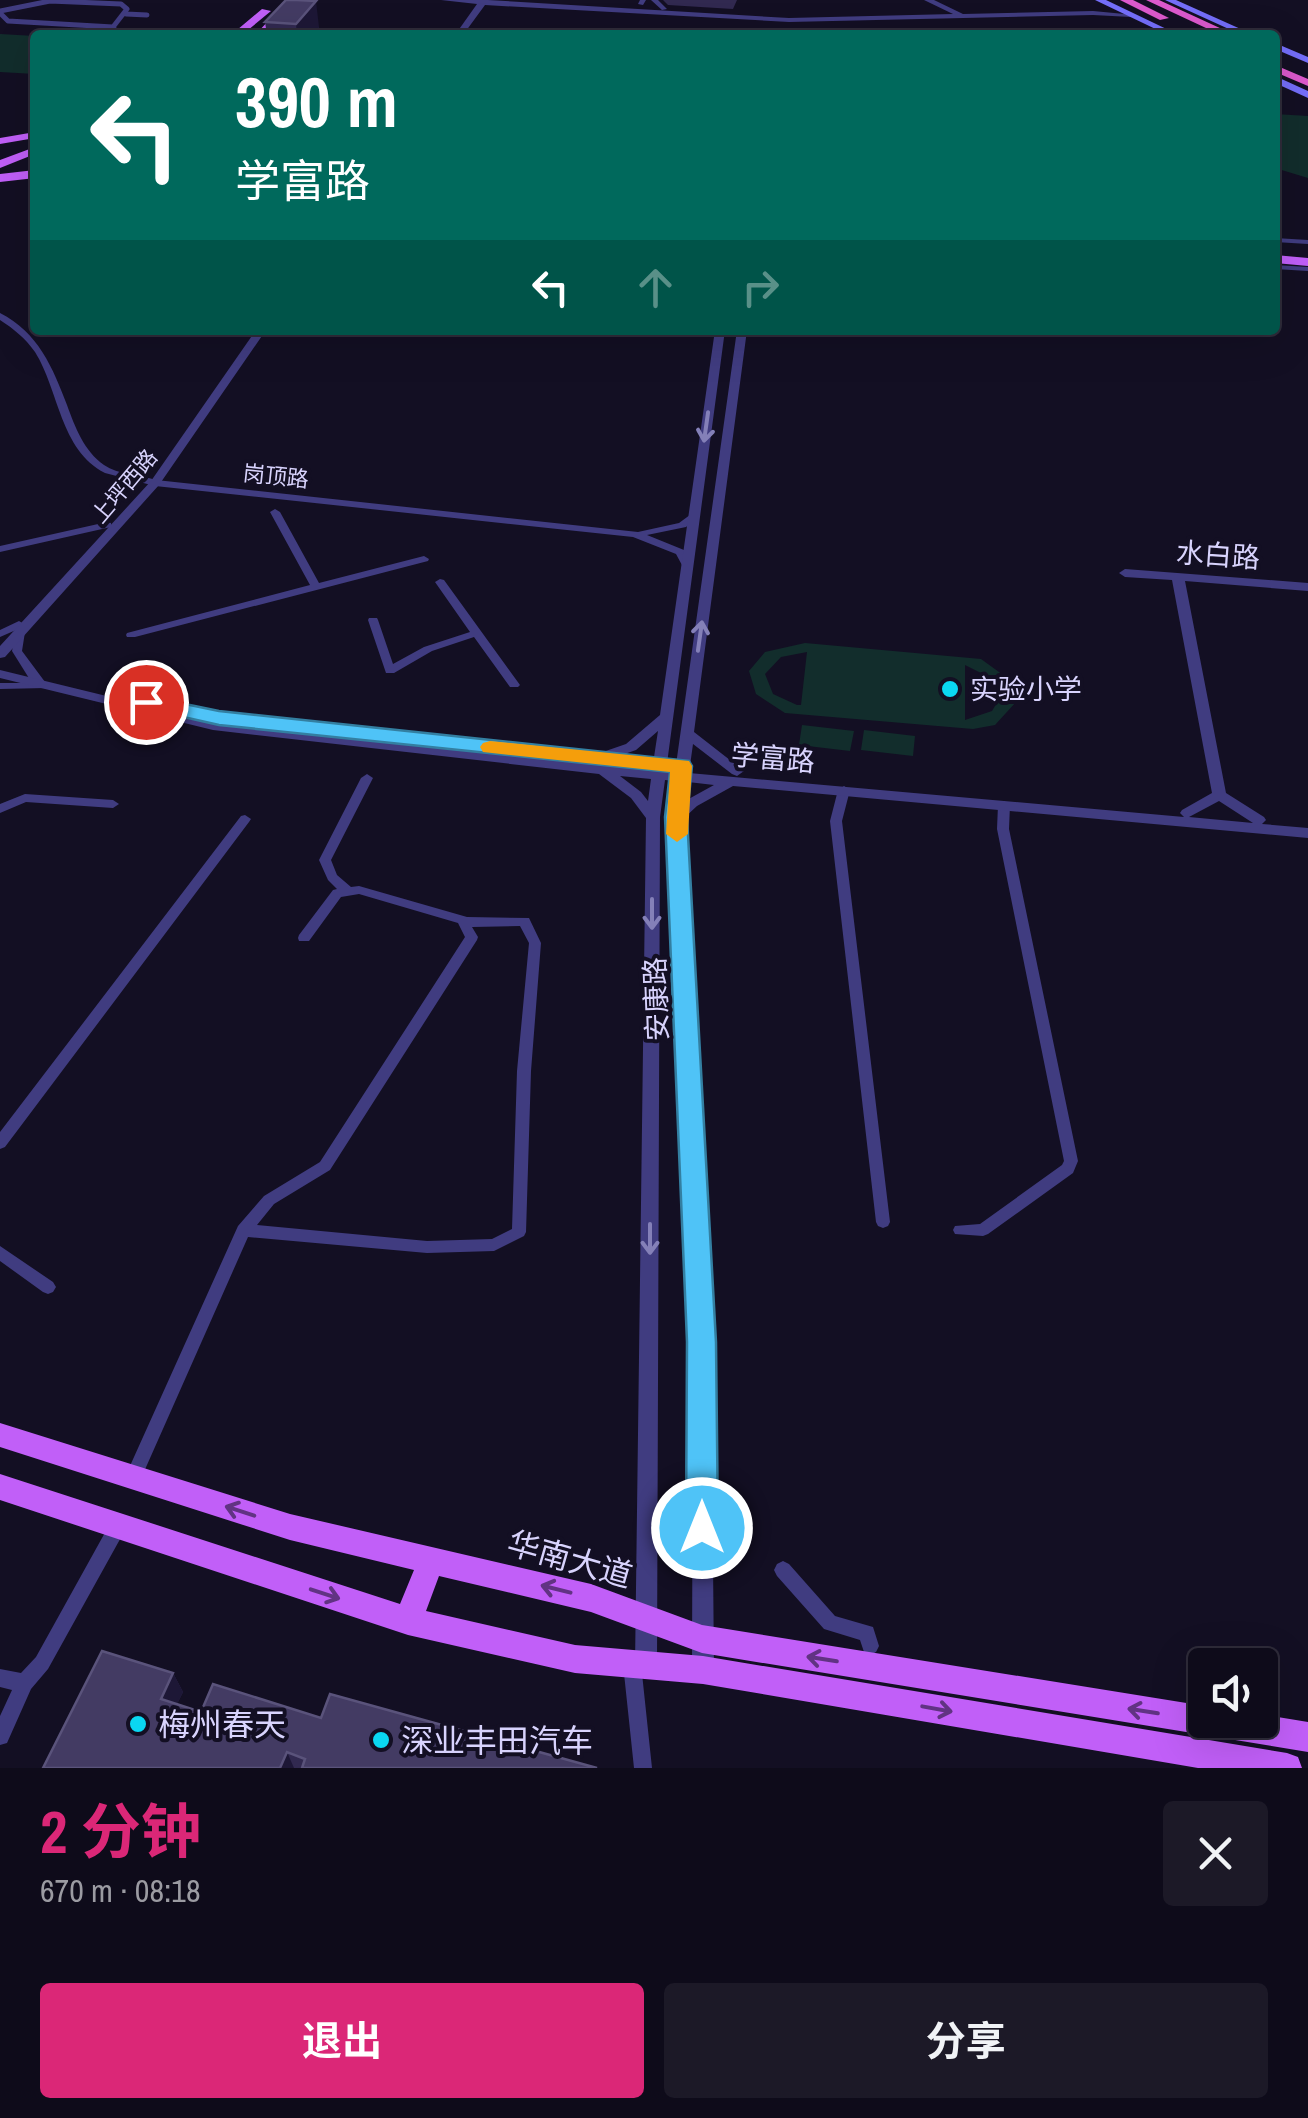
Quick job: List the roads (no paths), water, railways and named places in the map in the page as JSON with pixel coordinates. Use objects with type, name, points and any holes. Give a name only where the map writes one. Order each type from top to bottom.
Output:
[{"type":"highway","points":[[1125,0],[1191,30]]},
{"type":"highway","points":[[1152,0],[1219,30]]},
{"type":"highway","points":[[1280,57],[1308,70]]},
{"type":"highway","points":[[1280,71],[1308,89]]},
{"type":"highway","points":[[1280,82],[1308,89]]},
{"type":"main road","points":[[243,30],[279,4],[303,0]]},
{"type":"main road","points":[[1098,0],[1163,30]]},
{"type":"main road","points":[[1169,0],[1238,30]]},
{"type":"main road","points":[[253,30],[279,4]]},
{"type":"main road","points":[[263,30],[279,4]]},
{"type":"main road","points":[[278,30],[287,18],[279,4]]},
{"type":"main road","points":[[1280,48],[1308,60]]},
{"type":"main road","points":[[0,141],[30,138]]},
{"type":"main road","points":[[0,152],[30,139]]},
{"type":"main road","points":[[0,152],[30,152]]},
{"type":"main road","points":[[0,166],[30,153]]},
{"type":"main road","points":[[0,166],[30,171]]},
{"type":"main road","points":[[0,178],[30,173]]},
{"type":"main road","points":[[1280,244],[1308,246]]},
{"type":"main road","points":[[1280,263],[1308,266]]},
{"type":"main road","name":"华南大道","points":[[0,1434],[290,1527],[591,1598],[702,1639],[1308,1737]]},
{"type":"main road","points":[[0,1487],[408,1620],[575,1659],[703,1670],[1286,1768]]},
{"type":"main road","points":[[408,1620],[432,1558]]},
{"type":"street","points":[[23,0],[29,5]]},
{"type":"street","points":[[445,0],[790,19]]},
{"type":"street","points":[[654,0],[664,9]]},
{"type":"street","points":[[912,15],[926,10],[926,0],[958,14]]},
{"type":"street","points":[[488,1],[756,19],[840,20],[1090,12],[1098,0]]},
{"type":"street","points":[[50,1],[128,2],[126,14],[115,30],[8,20],[0,12],[50,1]]},
{"type":"street","points":[[462,30],[488,1]]},
{"type":"street","points":[[471,30],[488,1]]},
{"type":"street","points":[[808,19],[1090,12],[1131,16]]},
{"type":"street","points":[[126,14],[147,15]]},
{"type":"street","points":[[756,19],[778,30]]},
{"type":"street","points":[[783,30],[790,19]]},
{"type":"street","points":[[805,30],[808,19]]},
{"type":"street","points":[[0,26],[8,20]]},
{"type":"street","points":[[810,30],[840,20]]},
{"type":"street","points":[[37,30],[46,23]]},
{"type":"street","points":[[69,30],[75,24]]},
{"type":"street","name":"岗顶路","points":[[0,316],[18,324],[38,346],[84,450],[103,468],[150,481],[635,534]]},
{"type":"street","name":"上坪西路","points":[[0,654],[107,525],[150,481],[247,335]]},
{"type":"street","name":"上坪西路","points":[[0,646],[150,481],[256,335]]},
{"type":"street","name":"安康路","points":[[639,1665],[648,1619],[652,816],[719,335]]},
{"type":"street","name":"安康路","points":[[703,1670],[702,1342],[676,817],[741,335]]},
{"type":"street","points":[[275,512],[316,587]]},
{"type":"street","points":[[635,534],[682,526],[694,514]]},
{"type":"street","points":[[0,548],[107,525]]},
{"type":"street","points":[[635,534],[680,552],[686,565]]},
{"type":"street","points":[[130,635],[424,560]]},
{"type":"street","name":"水白路","points":[[1125,574],[1308,587]]},
{"type":"street","points":[[1178,577],[1219,794],[1260,820]]},
{"type":"street","points":[[440,582],[514,685]]},
{"type":"street","points":[[374,620],[390,671],[428,649],[477,633]]},
{"type":"street","points":[[0,634],[20,628],[16,651],[42,685]]},
{"type":"street","name":"学富路","points":[[0,672],[213,726],[598,764],[1308,825]]},
{"type":"street","name":"学富路","points":[[0,672],[219,718],[598,764]]},
{"type":"street","points":[[670,682],[693,683]]},
{"type":"street","points":[[0,686],[42,685]]},
{"type":"street","points":[[652,816],[636,795],[598,764],[630,748],[665,718]]},
{"type":"street","points":[[676,817],[736,776],[686,732]]},
{"type":"street","name":"学富路","points":[[659,769],[682,766],[844,790],[1308,834]]},
{"type":"street","points":[[348,891],[332,878],[325,860],[367,778]]},
{"type":"street","points":[[844,790],[836,821],[883,1222]]},
{"type":"street","points":[[1187,814],[1219,794]]},
{"type":"street","points":[[0,810],[24,798],[113,804]]},
{"type":"street","points":[[960,1230],[983,1230],[1068,1168],[1071,1160],[1003,829],[1004,805]]},
{"type":"street","points":[[0,1143],[245,819]]},
{"type":"street","points":[[243,1230],[427,1247],[494,1245],[519,1232],[524,1072],[535,943],[524,921],[466,922],[359,890],[337,893],[304,938]]},
{"type":"street","points":[[133,1477],[243,1230],[270,1200],[326,1166],[472,937],[466,922]]},
{"type":"street","points":[[0,1252],[48,1287]]},
{"type":"street","points":[[0,1736],[26,1683],[42,1664],[118,1526]]},
{"type":"street","points":[[783,1570],[830,1623],[867,1633],[870,1646]]},
{"type":"street","points":[[639,1665],[642,1768]]},
{"type":"street","points":[[0,1678],[26,1683]]},
{"type":"place","name":"实验小学","points":[[950,689]]},
{"type":"place","name":"梅州春天","points":[[138,1724]]},
{"type":"place","name":"深业丰田汽车","points":[[381,1740]]}]
